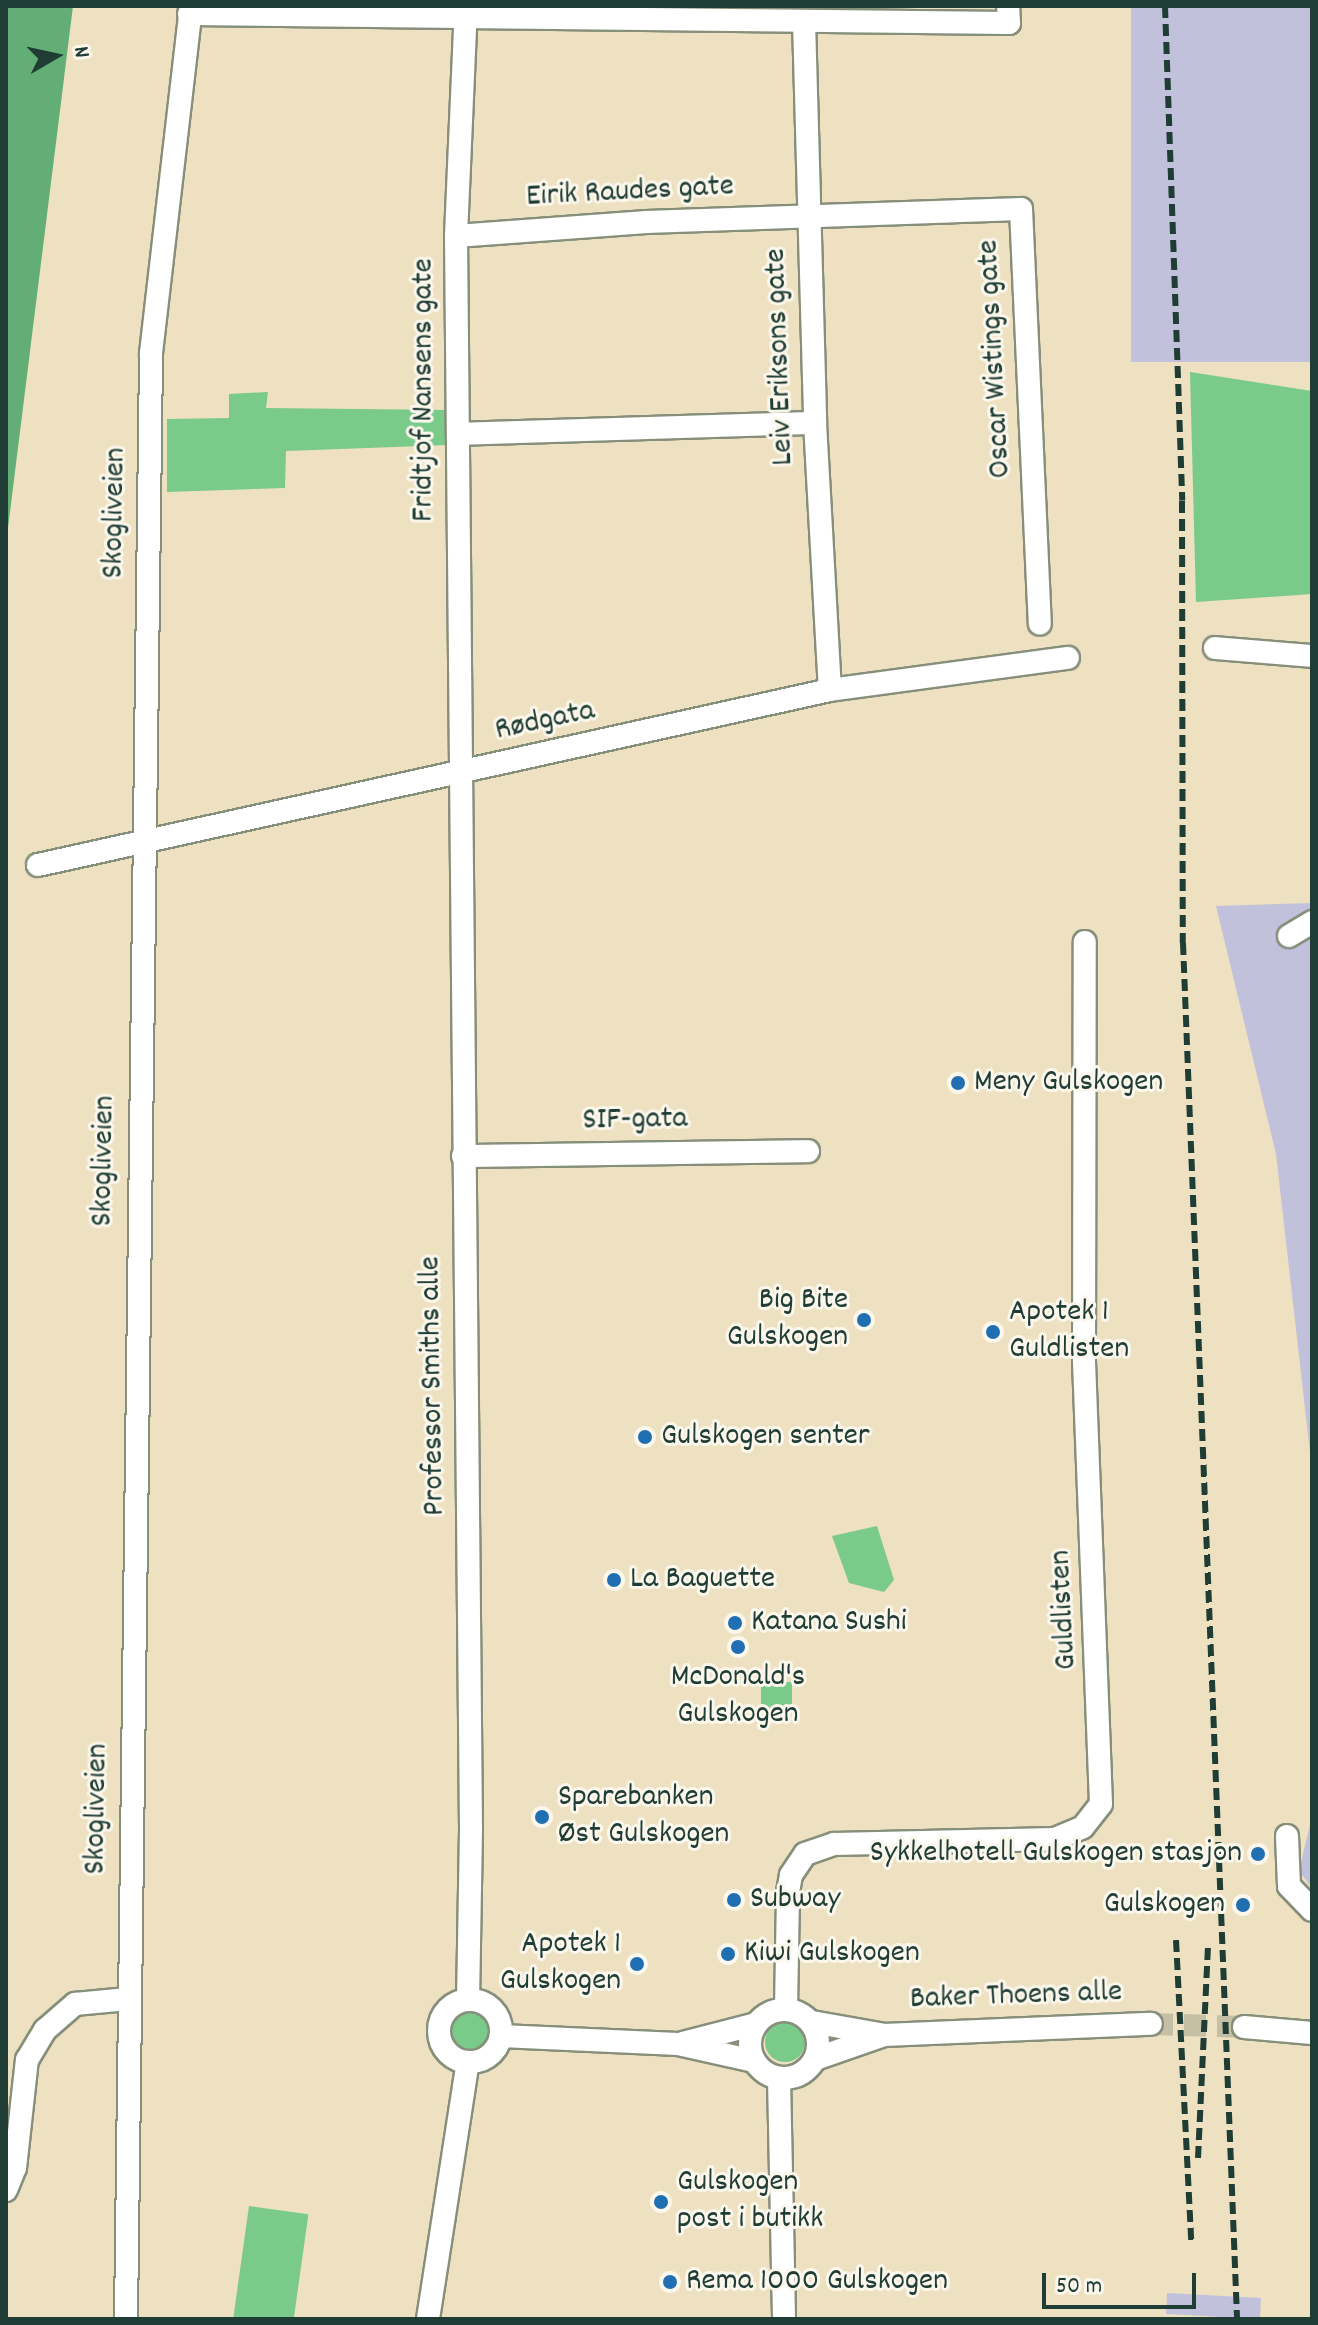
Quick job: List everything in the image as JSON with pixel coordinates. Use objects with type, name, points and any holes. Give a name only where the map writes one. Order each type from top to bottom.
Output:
[{"type":"street","points":[[190,10],[466,11],[804,21],[1008,15]]},
{"type":"street","name":"Skogliveien","points":[[126,2319],[141,843],[151,353],[190,10]]},
{"type":"street","name":"Fridtjof Nansens gate","points":[[460,774],[456,236],[466,11]]},
{"type":"street","name":"Leiv Eriksons gate","points":[[804,21],[815,423],[830,690]]},
{"type":"street","name":"Oscar Wistings gate","points":[[808,217],[1021,209],[1040,624]]},
{"type":"street","name":"Eirik Raudes gate","points":[[456,236],[808,217]]},
{"type":"street","points":[[458,434],[815,423]]},
{"type":"street","points":[[1215,648],[1312,656]]},
{"type":"street","name":"Rødgata","points":[[38,865],[830,690],[1068,658]]},
{"type":"street","name":"Professor Smiths alle","points":[[460,774],[468,1998]]},
{"type":"street","points":[[1289,936],[1312,922]]},
{"type":"street","name":"Guldlisten","points":[[786,2009],[788,1892],[791,1875],[805,1854],[834,1844],[1055,1839],[1083,1827],[1101,1804],[1084,1360],[1085,942]]},
{"type":"street","name":"SIF-gata","points":[[463,1156],[808,1151]]},
{"type":"street","points":[[1287,1836],[1289,1886],[1312,1910]]},
{"type":"street","points":[[468,1998],[494,2010],[501,2036],[493,2052],[468,2062],[448,2053],[439,2034],[443,2014],[468,1998]]},
{"type":"street","points":[[6,2190],[15,2168],[27,2060],[45,2030],[75,2004],[128,1999]]},
{"type":"street","points":[[501,2036],[678,2044],[754,2061],[779,2078],[803,2073],[815,2059],[819,2040],[812,2022],[786,2009],[756,2024],[678,2044]]},
{"type":"street","name":"Baker Thoens alle","points":[[812,2022],[884,2035],[1151,2024]]},
{"type":"street","points":[[754,2061],[750,2042],[756,2024]]},
{"type":"street","points":[[1244,2027],[1312,2033]]},
{"type":"street","name":"Baker Thoens alle","points":[[815,2059],[884,2035]]},
{"type":"street","points":[[428,2319],[468,2062]]},
{"type":"street","points":[[779,2078],[784,2319]]},
{"type":"shaded area","points":[[1131,6],[1312,6],[1312,362],[1131,362]]},
{"type":"shaded area","points":[[1312,903],[1312,1470],[1276,1154],[1216,906]]},
{"type":"shaded area","points":[[1312,1816],[1312,1888],[1299,1871]]},
{"type":"shaded area","points":[[1167,2293],[1261,2298],[1260,2319],[1166,2314]]},
{"type":"green space","points":[[6,6],[73,6],[6,544]]},
{"type":"green space","points":[[1190,372],[1312,391],[1312,594],[1196,602]]},
{"type":"green space","points":[[268,392],[266,408],[447,410],[448,445],[286,451],[285,488],[167,492],[167,419],[229,418],[229,394]]},
{"type":"green space","points":[[877,1526],[894,1580],[884,1592],[849,1583],[832,1536]]},
{"type":"green space","points":[[761,1682],[792,1682],[792,1709],[761,1709]]},
{"type":"green space","points":[[470,2010],[484,2016],[490,2030],[484,2044],[470,2050],[456,2044],[450,2030],[456,2016]]},
{"type":"green space","points":[[785,2022],[799,2028],[805,2042],[799,2056],[785,2062],[771,2056],[765,2042],[771,2028]]},
{"type":"green space","points":[[249,2206],[308,2214],[294,2319],[233,2319]]},
{"type":"tunnel","points":[[1151,2024],[1244,2027]]},
{"type":"railway","points":[[1165,6],[1182,501],[1183,943],[1237,2319]]},
{"type":"railway","points":[[1176,1940],[1191,2241]]},
{"type":"railway","points":[[1198,2158],[1208,1942]]},
{"type":"place","name":"Meny Gulskogen","points":[[958,1083]]},
{"type":"place","name":"Big Bite Gulskogen","points":[[864,1320]]},
{"type":"place","name":"Apotek 1 Guldlisten","points":[[993,1332]]},
{"type":"place","name":"Gulskogen senter","points":[[645,1437]]},
{"type":"place","name":"La Baguette","points":[[614,1580]]},
{"type":"place","name":"Katana Sushi","points":[[735,1623]]},
{"type":"place","name":"McDonald's Gulskogen","points":[[738,1647]]},
{"type":"place","name":"Sparebanken Øst Gulskogen","points":[[542,1817]]},
{"type":"place","name":"Sykkelhotell Gulskogen stasjon","points":[[1258,1854]]},
{"type":"place","name":"Subway","points":[[734,1900]]},
{"type":"place","name":"Gulskogen","points":[[1243,1905]]},
{"type":"place","name":"Kiwi Gulskogen","points":[[728,1954]]},
{"type":"place","name":"Apotek 1 Gulskogen","points":[[637,1964]]},
{"type":"place","name":"Gulskogen post i butikk","points":[[661,2202]]},
{"type":"place","name":"Rema 1000 Gulskogen","points":[[670,2282]]}]
